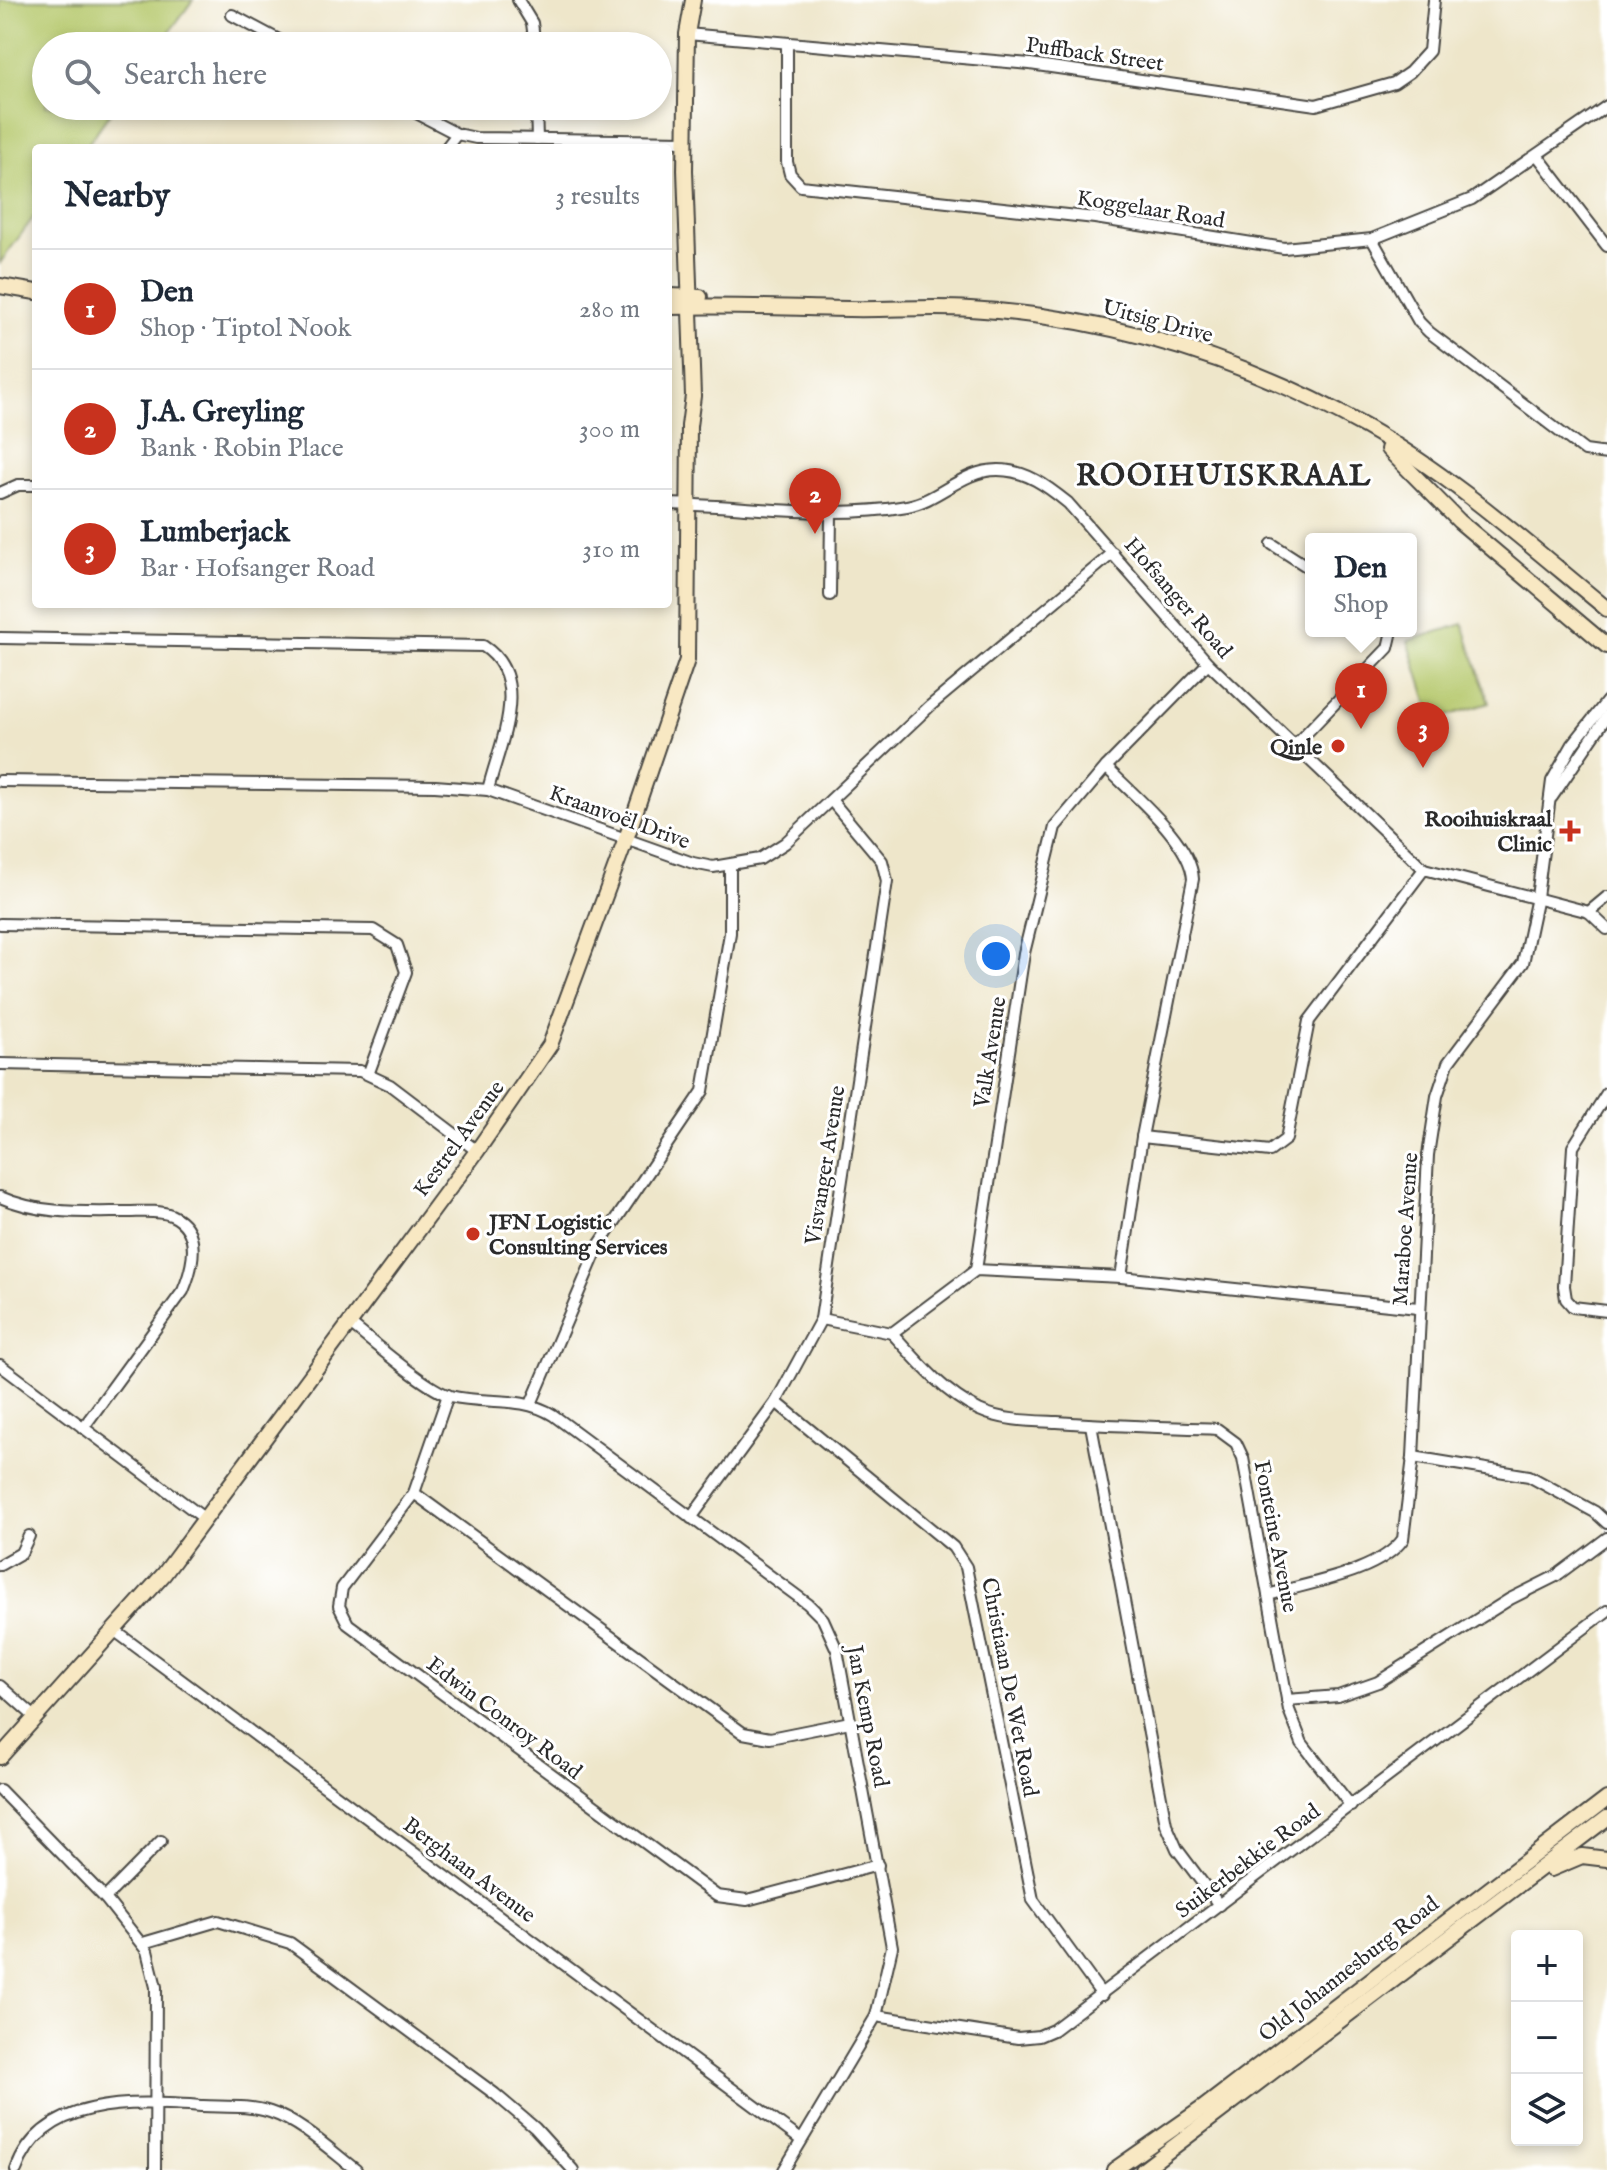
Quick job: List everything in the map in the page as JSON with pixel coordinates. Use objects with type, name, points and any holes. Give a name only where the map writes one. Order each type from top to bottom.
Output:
[{"type":"main road","name":"Kestrel Avenue","points":[[0,1757],[115,1631],[205,1519],[477,1151],[550,1045],[626,839],[687,656],[689,426],[693,396],[680,301],[680,217],[685,170],[687,34],[693,0]]},
{"type":"main road","points":[[0,286],[32,291]]},
{"type":"main road","name":"Uitsig Drive","points":[[680,301],[903,302],[922,307],[1016,313],[1129,331],[1252,371],[1368,428],[1474,500],[1607,609]]},
{"type":"main road","name":"Uitsig Drive","points":[[1368,428],[1459,521],[1607,646]]},
{"type":"main road","name":"Old Johannesburg Road","points":[[1143,2170],[1428,1953],[1605,1810]]},
{"type":"main road","name":"Old Johannesburg Road","points":[[1114,2170],[1203,2108],[1605,1810]]},
{"type":"main road","points":[[1428,1953],[1556,1866],[1582,1856],[1607,1859]]},
{"type":"street","points":[[518,0],[532,23],[533,32]]},
{"type":"street","name":"Puffback Street","points":[[687,34],[1030,64],[1316,105],[1394,83],[1410,72],[1429,51],[1434,0]]},
{"type":"street","points":[[232,15],[264,32]]},
{"type":"street","name":"Koggelaar Road","points":[[787,43],[787,162],[790,174],[801,186],[1095,218],[1271,247],[1372,239],[1472,199],[1607,106]]},
{"type":"street","points":[[430,120],[457,134],[537,139],[685,141]]},
{"type":"street","points":[[536,120],[537,139]]},
{"type":"street","points":[[449,144],[457,134]]},
{"type":"street","points":[[1537,155],[1607,246]]},
{"type":"street","points":[[1372,239],[1419,322],[1429,332],[1585,451],[1607,454]]},
{"type":"street","name":"Hofsanger Road","points":[[672,504],[831,513],[909,506],[968,476],[1000,470],[1024,474],[1046,484],[1068,503],[1208,663],[1424,869],[1589,912]]},
{"type":"street","points":[[0,493],[18,485],[32,485]]},
{"type":"street","points":[[830,595],[831,513]]},
{"type":"street","points":[[1272,544],[1305,565]]},
{"type":"street","name":"Kraanvoël Drive","points":[[0,781],[435,786],[488,790],[693,863],[730,866],[760,859],[785,843],[930,706],[1113,553]]},
{"type":"street","points":[[1293,747],[1388,648],[1391,637]]},
{"type":"street","points":[[0,638],[483,646],[501,660],[511,685],[488,790]]},
{"type":"street","name":"Valk Avenue","points":[[976,1270],[1024,953],[1052,835],[1064,812],[1208,663]]},
{"type":"street","name":"Maraboe Avenue","points":[[1268,1595],[1378,1562],[1395,1551],[1403,1539],[1413,1457],[1428,1155],[1437,1096],[1448,1063],[1521,969],[1537,897],[1552,781],[1573,744],[1607,701]]},
{"type":"street","name":"Maraboe Avenue","points":[[1548,802],[1607,716]]},
{"type":"street","points":[[1106,767],[1180,845],[1192,869],[1193,885],[1142,1137],[1121,1277]]},
{"type":"street","name":"Visvanger Avenue","points":[[691,1518],[776,1402],[821,1319],[887,881],[882,861],[831,800]]},
{"type":"street","points":[[531,1404],[599,1245],[703,1091],[729,941],[730,866]]},
{"type":"street","points":[[1142,1137],[1270,1151],[1281,1146],[1286,1139],[1309,1021],[1424,869]]},
{"type":"street","points":[[1607,897],[1589,912],[1607,929]]},
{"type":"street","points":[[0,924],[373,930],[397,945],[406,972],[369,1072]]},
{"type":"street","points":[[0,1064],[369,1072],[477,1151]]},
{"type":"street","points":[[1607,1093],[1573,1147],[1564,1286],[1566,1299],[1573,1307],[1607,1311]]},
{"type":"street","points":[[0,1197],[53,1211],[164,1213],[181,1222],[192,1243],[193,1265],[183,1291],[83,1428]]},
{"type":"street","points":[[821,1319],[892,1333],[976,1270],[1121,1277],[1418,1308]]},
{"type":"street","name":"Jan Kemp Road","points":[[350,1324],[448,1395],[531,1404],[553,1415],[823,1619],[837,1650],[892,1947],[876,2016],[784,2170]]},
{"type":"street","name":"Fonteine Avenue","points":[[892,1333],[926,1372],[975,1408],[1000,1417],[1091,1425],[1217,1429],[1229,1435],[1243,1458],[1287,1700],[1302,1743],[1351,1806]]},
{"type":"street","points":[[0,1365],[205,1519]]},
{"type":"street","name":"Edwin Conroy Road","points":[[448,1395],[414,1493],[342,1588],[341,1612],[353,1629],[717,1896],[747,1900],[878,1865]]},
{"type":"street","name":"Christiaan De Wet Road","points":[[776,1402],[953,1547],[961,1559],[968,1574],[1033,1900],[1102,1995]]},
{"type":"street","points":[[1091,1425],[1166,1824],[1177,1849],[1219,1905]]},
{"type":"street","points":[[1413,1457],[1529,1476],[1595,1512],[1607,1523]]},
{"type":"street","points":[[414,1493],[743,1733],[770,1738],[850,1722]]},
{"type":"street","points":[[0,1565],[18,1555],[29,1536]]},
{"type":"street","points":[[1287,1700],[1338,1696],[1378,1682],[1510,1599],[1556,1576],[1607,1538]]},
{"type":"street","name":"Suikerbekkie Road","points":[[876,2016],[1025,2038],[1053,2030],[1607,1611]]},
{"type":"street","name":"Berghaan Avenue","points":[[115,1631],[801,2140]]},
{"type":"street","points":[[0,1686],[36,1718]]},
{"type":"street","points":[[0,1790],[105,1898],[143,1943],[156,1987],[155,2170]]},
{"type":"street","points":[[105,1898],[161,1841]]},
{"type":"street","points":[[143,1943],[218,1921],[290,1943],[503,2101],[573,2170]]},
{"type":"street","points":[[16,2170],[30,2142],[73,2114],[100,2106],[155,2103],[271,2112],[291,2122],[356,2170]]},
{"type":"green space","points":[[0,0],[193,0],[169,32],[32,32],[32,120],[105,120],[88,144],[32,144],[32,219],[0,263]]},
{"type":"green space","points":[[1463,624],[1489,703],[1433,720],[1408,641]]},
{"type":"place","name":"J.A. Greyling","points":[[815,534]]},
{"type":"place","name":"Den","points":[[1361,729]]},
{"type":"place","name":"Qinle","points":[[1338,746]]},
{"type":"place","name":"Lumberjack","points":[[1423,768]]},
{"type":"place","name":"Rooihuiskraal Clinic","points":[[1570,831]]},
{"type":"place","name":"JFN Logistic Consulting Services","points":[[473,1234]]},
{"type":"district","name":"ROOIHUISKRAAL","points":[[1224,475]]}]
